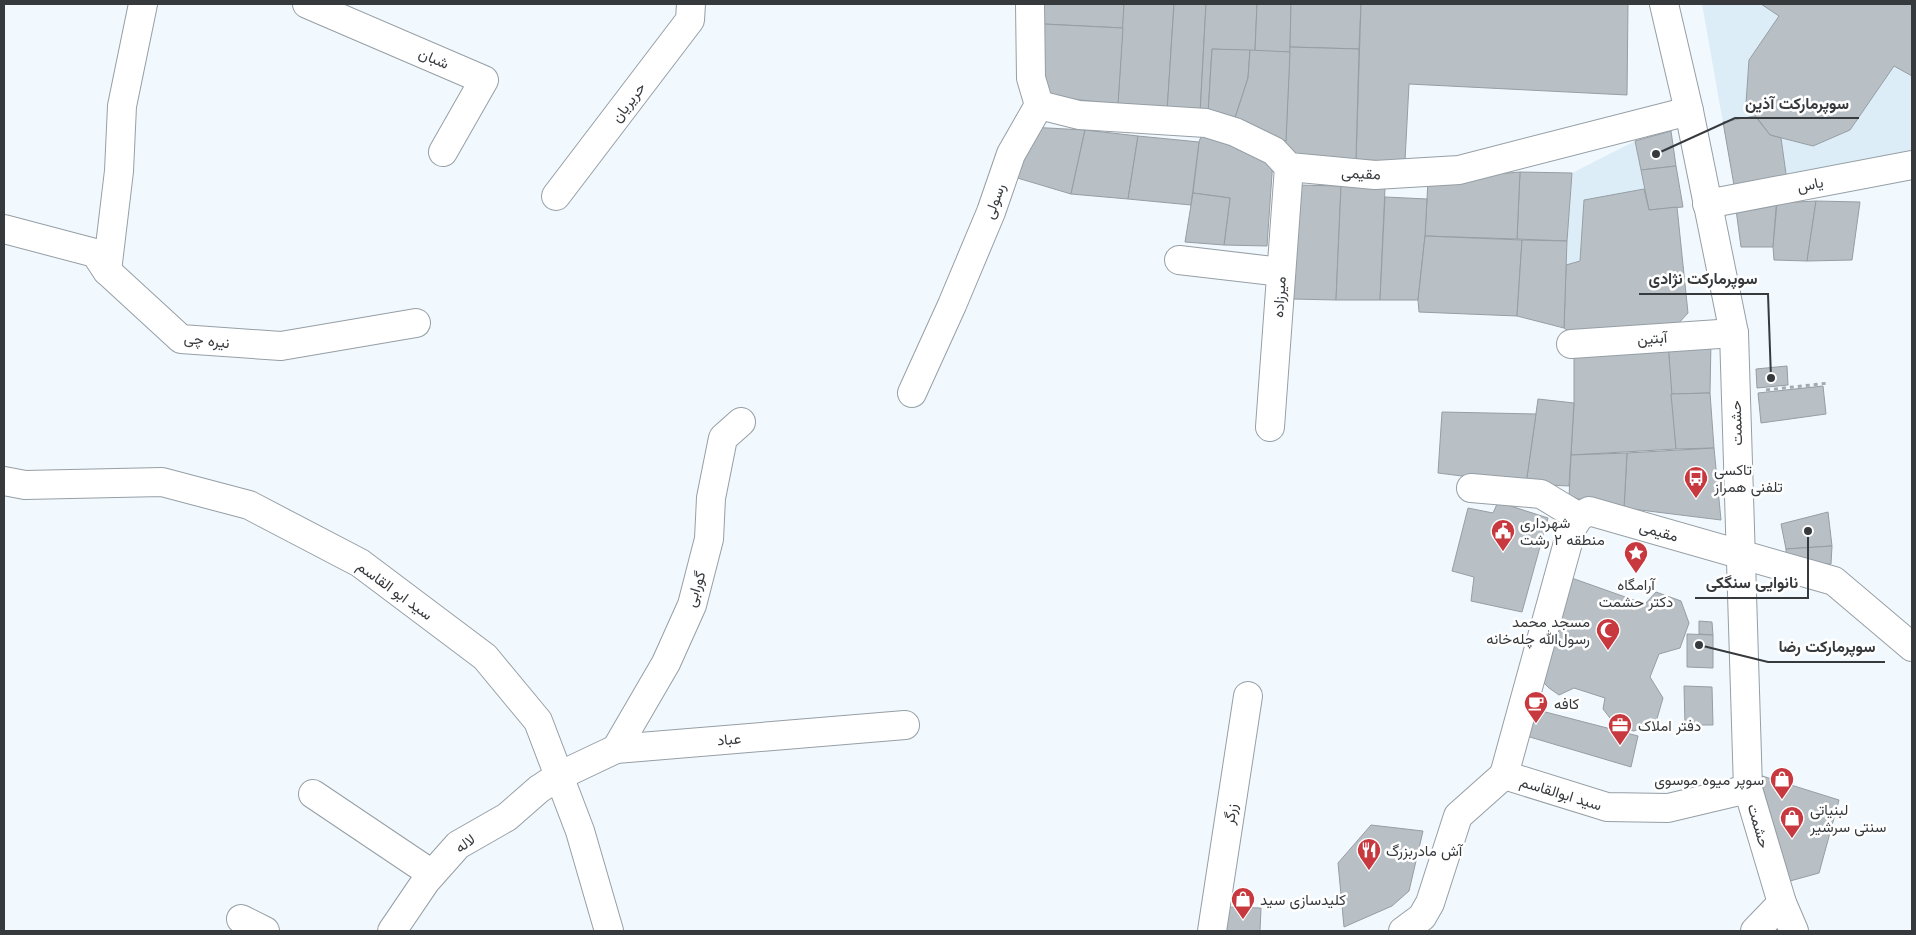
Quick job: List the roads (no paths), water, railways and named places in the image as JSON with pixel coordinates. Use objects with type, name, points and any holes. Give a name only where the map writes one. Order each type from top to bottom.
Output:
[{"type":"street","points":[[107,271],[119,171],[122,106],[143,4]]},
{"type":"street","name":"شبان","points":[[308,4],[484,80],[443,152]]},
{"type":"street","name":"حریریان","points":[[556,196],[690,20],[691,4]]},
{"type":"street","points":[[1030,4],[1031,78],[1039,105],[1079,115],[1206,123],[1235,132],[1274,151],[1288,167]]},
{"type":"street","name":"حشمت","points":[[1664,4],[1690,111],[1734,333],[1748,789],[1782,903],[1794,931]]},
{"type":"street","name":"رسولی","points":[[912,393],[988,220],[1011,154],[1039,105]]},
{"type":"street","name":"مقیمی","points":[[1288,167],[1376,175],[1459,170],[1690,111]]},
{"type":"street","name":"یاس","points":[[1707,204],[1912,165]]},
{"type":"street","name":"میرزاده","points":[[1270,427],[1288,167]]},
{"type":"street","name":"نیره چی","points":[[4,229],[95,253],[107,271],[181,340],[281,346],[416,322]]},
{"type":"street","points":[[1179,260],[1281,272]]},
{"type":"street","name":"آبتین","points":[[1571,344],[1734,333]]},
{"type":"street","name":"گورابی","points":[[616,749],[666,663],[692,605],[709,539],[711,498],[723,438],[741,422]]},
{"type":"street","name":"سید ابو القاسم","points":[[4,481],[25,485],[162,482],[249,505],[360,563],[486,657],[538,721],[580,831],[609,931]]},
{"type":"street","points":[[1471,488],[1541,494],[1579,517],[1572,528],[1504,775]]},
{"type":"street","name":"مقیمی","points":[[1579,517],[1589,511],[1834,581],[1912,647]]},
{"type":"street","name":"زرگر","points":[[1212,931],[1248,696]]},
{"type":"street","name":"عباد","points":[[559,776],[616,749],[905,725]]},
{"type":"street","name":"سید ابوالقاسم","points":[[1403,931],[1422,917],[1430,902],[1458,816],[1504,775],[1607,807],[1668,808],[1748,789]]},
{"type":"street","name":"لاله","points":[[392,931],[432,874],[458,845],[507,817],[538,789],[559,776]]},
{"type":"street","points":[[312,794],[432,874]]},
{"type":"street","points":[[1755,931],[1782,903]]},
{"type":"place","name":"سوپرمارکت آذین","points":[[1656,154]]},
{"type":"place","name":"سوپرمارکت نژادی","points":[[1771,378]]},
{"type":"place","name":"تاکسی تلفنی همراز","points":[[1696,499]]},
{"type":"place","name":"نانوایی سنگکی","points":[[1808,531]]},
{"type":"place","name":"شهرداری منطقه ۲ رشت","points":[[1503,552]]},
{"type":"place","name":"آرامگاه دکتر حشمت","points":[[1636,574]]},
{"type":"place","name":"سوپرمارکت رضا","points":[[1699,645]]},
{"type":"place","name":"مسجد محمد رسول‌‌الله چله‌خانه","points":[[1608,651]]},
{"type":"place","name":"کافه","points":[[1536,724]]},
{"type":"place","name":"دفتر املاک","points":[[1620,746]]},
{"type":"place","name":"سوپر میوه موسوی","points":[[1782,800]]},
{"type":"place","name":"لبنیاتی سنتی سرشیر","points":[[1792,839]]},
{"type":"place","name":"آش مادربزرگ","points":[[1369,871]]},
{"type":"place","name":"کلیدسازی سید","points":[[1243,920]]}]
